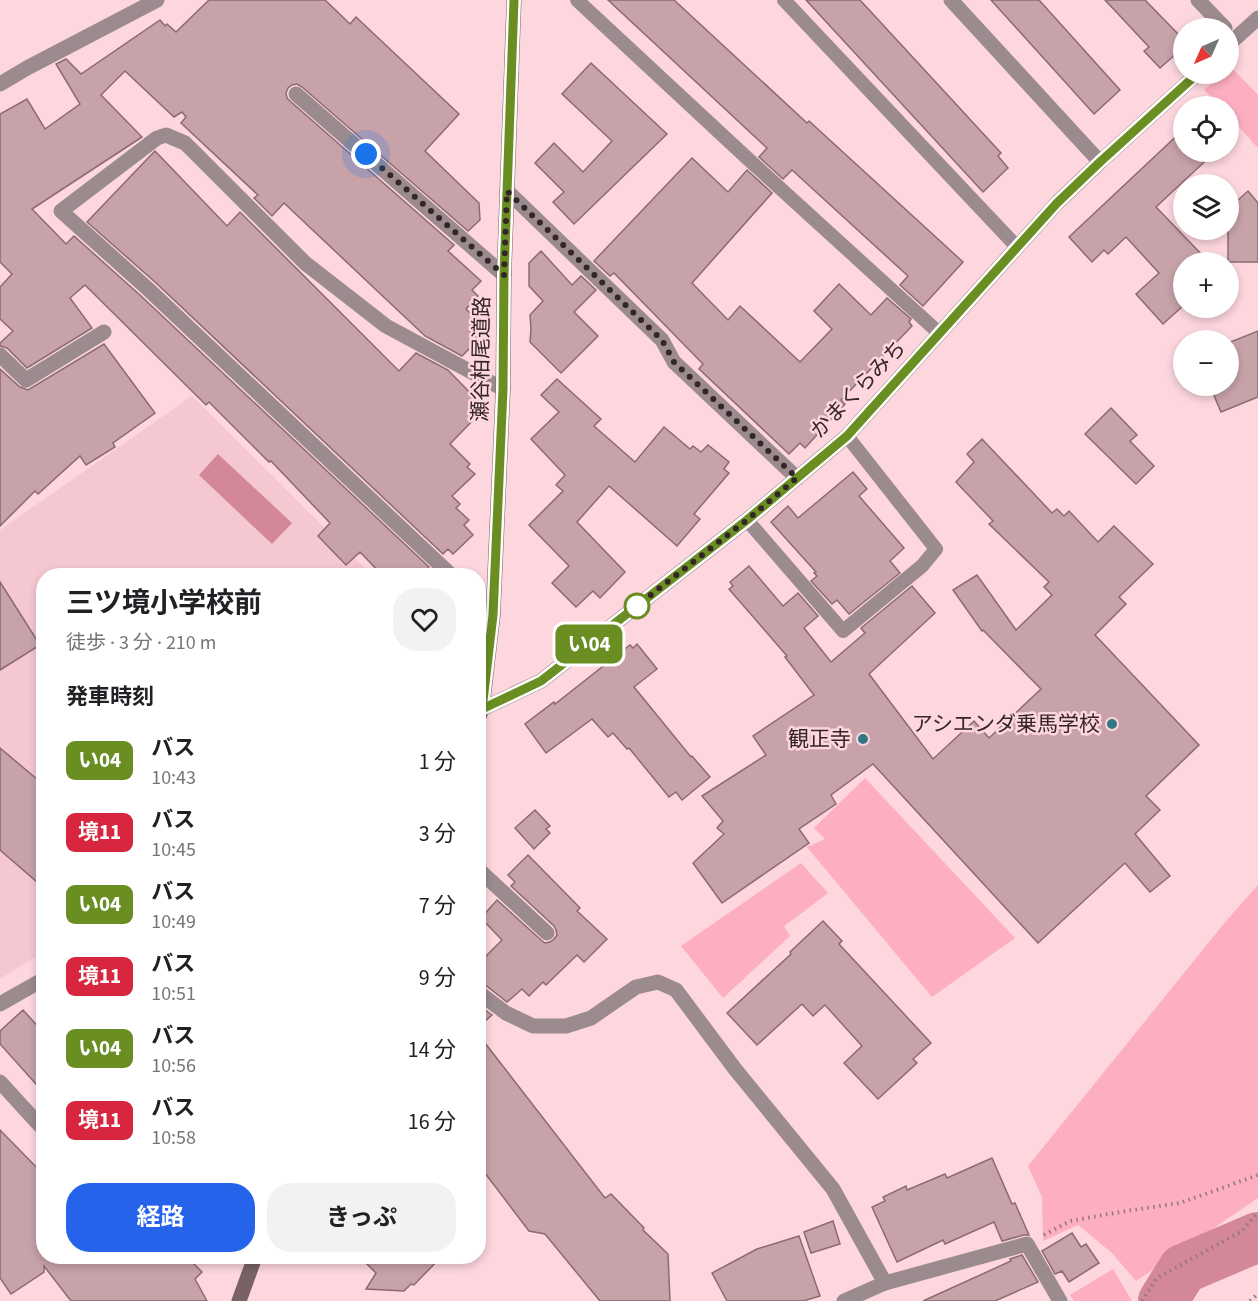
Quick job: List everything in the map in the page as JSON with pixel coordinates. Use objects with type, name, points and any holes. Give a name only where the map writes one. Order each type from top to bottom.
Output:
[{"type":"main road","name":"瀬谷柏尾道路","points":[[486,668],[493,615],[503,389],[504,275],[513,0]]},
{"type":"main road","points":[[238,1301],[252,1264]]},
{"type":"street","points":[[951,0],[1100,162]]},
{"type":"street","points":[[1198,0],[1214,18]]},
{"type":"street","points":[[0,84],[154,1]]},
{"type":"street","points":[[1239,30],[1258,18]]},
{"type":"street","name":"かまくらみち","points":[[486,710],[541,681],[747,520],[847,436],[1057,203],[1186,84]]},
{"type":"street","points":[[296,94],[504,275]]},
{"type":"street","points":[[444,568],[148,289],[62,211],[158,138],[166,135],[185,143],[305,263],[386,326],[503,389]]},
{"type":"street","points":[[507,191],[662,340],[674,362],[797,478]]},
{"type":"street","points":[[0,355],[26,380],[104,333]]},
{"type":"street","points":[[486,608],[493,615]]},
{"type":"street","points":[[486,876],[547,933]]},
{"type":"street","points":[[486,998],[506,1013],[533,1026],[566,1026],[591,1018],[636,987],[658,982],[676,990],[735,1069],[834,1190],[885,1283]]},
{"type":"street","points":[[0,1004],[36,984]]},
{"type":"street","points":[[0,1082],[36,1121]]},
{"type":"street","points":[[844,1301],[885,1283],[1027,1244],[1060,1301]]},
{"type":"lane","points":[[577,0],[939,333]]},
{"type":"lane","points":[[784,0],[1017,247]]},
{"type":"lane","points":[[747,520],[843,631],[922,566],[936,549],[847,436]]},
{"type":"path","points":[[1027,1244],[1070,1221],[1180,1203],[1258,1175]]},
{"type":"path","points":[[1142,1301],[1157,1278],[1242,1231],[1258,1212]]},
{"type":"path","points":[[1250,1301],[1258,1294]]},
{"type":"shaded area","points":[[1239,75],[1258,95],[1258,148],[1239,127],[1239,96],[1210,96],[1204,90],[1211,84],[1239,84]]},
{"type":"shaded area","points":[[192,396],[365,568],[36,568],[36,956],[0,979],[0,530]]},
{"type":"shaded area","points":[[218,454],[292,523],[272,544],[199,475]]},
{"type":"shaded area","points":[[865,778],[1015,938],[932,997],[807,847],[825,839],[814,828]]},
{"type":"shaded area","points":[[801,863],[828,893],[784,926],[790,936],[723,998],[681,946]]},
{"type":"shaded area","points":[[1258,885],[1258,1198],[1136,1281],[1112,1253],[1078,1225],[1043,1241],[1042,1197],[1028,1166],[1226,921]]},
{"type":"shaded area","points":[[1113,1269],[1132,1301],[1074,1301],[1070,1295]]},
{"type":"building","points":[[209,0],[325,0],[350,24],[356,17],[459,114],[425,151],[479,203],[480,220],[468,231],[302,87],[297,84],[292,85],[286,93],[290,101],[454,245],[448,251],[481,281],[472,290],[478,296],[466,309],[479,322],[470,331],[479,339],[462,356],[425,336],[284,203],[272,216],[254,198],[258,195],[181,123],[186,117],[182,112],[174,117],[125,71],[101,95],[142,137],[32,209],[66,244],[74,236],[141,296],[428,568],[375,568],[360,552],[346,565],[318,536],[330,523],[271,461],[269,462],[209,402],[206,405],[85,285],[70,298],[92,328],[27,368],[7,348],[0,346],[0,343],[13,331],[0,319],[0,287],[12,274],[0,262],[0,114],[27,99],[45,129],[80,104],[56,64],[66,59],[81,74],[160,20],[176,32]]},
{"type":"building","points":[[608,0],[674,0],[963,262],[923,306],[900,285],[908,276],[792,170],[783,179],[759,157],[767,148]]},
{"type":"building","points":[[806,0],[860,0],[1001,153],[998,156],[1008,168],[983,192]]},
{"type":"building","points":[[991,0],[1039,0],[1120,90],[1094,114]]},
{"type":"building","points":[[1105,0],[1145,0],[1173,29],[1173,57],[1160,68],[1144,51],[1149,47]]},
{"type":"building","points":[[591,63],[667,134],[574,224],[553,202],[564,192],[535,163],[554,143],[583,172],[612,141],[562,94]]},
{"type":"building","points":[[1173,139],[1173,162],[1204,162],[1191,174],[1173,174],[1173,191],[1156,207],[1173,225],[1173,240],[1188,240],[1199,252],[1173,252],[1173,315],[1163,324],[1136,294],[1159,273],[1126,237],[1108,254],[1104,250],[1092,262],[1069,237]]},
{"type":"building","points":[[155,151],[227,226],[240,212],[399,371],[416,353],[448,370],[478,401],[469,410],[476,417],[450,444],[470,464],[467,467],[475,474],[452,496],[460,504],[456,508],[469,520],[464,525],[473,535],[453,554],[448,549],[443,554],[155,282],[87,222]]},
{"type":"building","points":[[692,158],[728,192],[747,170],[772,193],[692,283],[728,320],[740,306],[800,362],[832,329],[814,311],[839,284],[871,315],[887,298],[911,319],[909,322],[912,326],[841,400],[845,404],[805,448],[800,443],[789,454],[699,369],[703,364],[614,273],[610,276],[594,261]]},
{"type":"building","points":[[1248,191],[1258,203],[1258,262],[1239,262],[1239,252],[1228,252],[1228,240],[1239,240],[1239,199]]},
{"type":"building","points":[[541,251],[572,285],[581,276],[596,290],[574,312],[598,336],[561,373],[530,342],[530,315],[543,301],[529,286],[529,263]]},
{"type":"building","points":[[1258,331],[1258,397],[1221,412],[1214,396],[1239,396],[1239,339]]},
{"type":"building","points":[[104,344],[155,413],[113,443],[115,447],[86,465],[80,456],[38,494],[35,491],[0,526],[0,369],[20,387],[28,390]]},
{"type":"building","points":[[557,379],[601,419],[594,426],[635,462],[664,427],[690,449],[693,446],[701,452],[708,445],[729,462],[724,469],[729,473],[694,514],[700,519],[677,546],[609,486],[577,522],[625,572],[600,598],[593,591],[576,607],[552,583],[569,566],[529,525],[563,491],[556,485],[565,475],[531,439],[559,412],[541,395]]},
{"type":"building","points":[[1111,408],[1137,435],[1130,441],[1154,466],[1136,484],[1085,434]]},
{"type":"building","points":[[982,439],[1052,513],[1057,509],[1064,516],[1069,511],[1098,542],[1114,526],[1153,564],[1119,597],[1126,604],[1095,635],[1199,745],[1146,796],[1160,810],[1135,834],[1170,876],[1150,892],[1125,863],[1038,943],[873,764],[831,795],[836,804],[799,829],[809,843],[722,903],[693,863],[724,834],[717,828],[723,821],[702,796],[766,755],[753,736],[814,695],[785,657],[787,656],[729,589],[733,586],[730,582],[749,566],[783,606],[798,593],[818,616],[804,628],[831,662],[865,633],[861,628],[912,586],[935,613],[869,674],[933,759],[974,721],[989,738],[1041,689],[982,631],[953,590],[977,575],[1016,630],[1052,595],[1044,587],[1049,582],[989,524],[993,521],[956,482],[974,462],[967,454]]},
{"type":"building","points":[[853,472],[867,489],[859,496],[904,548],[890,561],[900,573],[849,614],[837,600],[832,604],[811,581],[817,576],[814,573],[816,572],[771,522],[788,506],[798,518]]},
{"type":"building","points":[[0,582],[36,639],[36,648],[0,670]]},
{"type":"building","points":[[637,644],[657,669],[634,687],[710,777],[682,800],[676,792],[669,797],[629,748],[627,749],[613,733],[608,737],[592,719],[546,753],[525,724],[554,702],[555,704],[630,645],[633,648]]},
{"type":"building","points":[[0,748],[36,778],[36,881],[0,850]]},
{"type":"building","points":[[535,810],[550,826],[546,829],[550,833],[534,849],[515,828]]},
{"type":"building","points":[[528,855],[580,908],[577,911],[607,939],[584,962],[577,955],[546,985],[543,982],[529,996],[522,989],[507,1002],[486,986],[486,956],[502,940],[486,923],[486,912],[497,900],[545,943],[550,942],[557,935],[554,926],[511,886],[515,882],[508,875]]},
{"type":"building","points":[[823,921],[842,941],[839,944],[931,1043],[913,1059],[917,1063],[878,1099],[844,1063],[862,1046],[825,1005],[813,1016],[802,1004],[757,1045],[727,1013]]},
{"type":"building","points":[[23,1010],[36,1024],[36,1084],[0,1044],[0,1031]]},
{"type":"building","points":[[486,1011],[492,1015],[486,1020]]},
{"type":"building","points":[[486,1044],[605,1198],[611,1194],[668,1254],[670,1301],[600,1301],[545,1234],[529,1231],[486,1175]]},
{"type":"building","points":[[0,1130],[36,1167],[36,1264],[194,1264],[202,1272],[195,1279],[207,1301],[71,1301],[44,1266],[44,1272],[11,1294],[0,1278]]},
{"type":"building","points":[[992,1158],[1012,1204],[1015,1203],[1029,1235],[1002,1241],[994,1222],[945,1244],[943,1240],[897,1262],[872,1207],[885,1201],[883,1197],[906,1186],[907,1190],[945,1174],[947,1178]]},
{"type":"building","points":[[833,1221],[840,1244],[811,1253],[804,1232]]},
{"type":"building","points":[[1072,1233],[1081,1247],[1086,1244],[1099,1263],[1069,1282],[1062,1271],[1055,1274],[1042,1251]]},
{"type":"building","points":[[799,1236],[820,1296],[803,1301],[727,1301],[712,1273],[757,1249]]},
{"type":"building","points":[[1022,1255],[1038,1282],[995,1301],[923,1301],[1011,1261],[1010,1259]]},
{"type":"building","points":[[367,1264],[434,1264],[414,1285],[411,1284],[404,1291],[366,1289],[376,1273]]},
{"type":"waterway","points":[[1163,1301],[1183,1269],[1258,1237]]},
{"type":"bus line","name":"い04","points":[[486,675],[493,615],[503,389],[504,275],[514,0]]},
{"type":"bus line","name":"い04","points":[[486,707],[541,681],[747,520],[847,436],[1057,203],[1186,84]]},
{"type":"place","name":"アシエンダ乗馬学校","points":[[1112,724]]},
{"type":"place","name":"観正寺","points":[[863,739]]},
{"type":"route","points":[[366,154],[504,275],[507,191],[662,340],[674,362],[797,478],[634,608],[637,606]]}]
